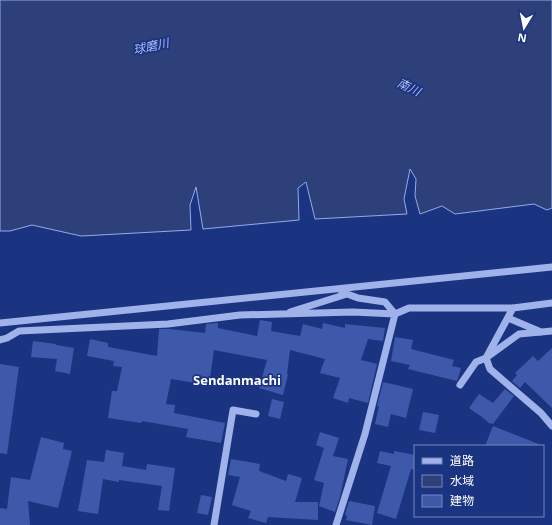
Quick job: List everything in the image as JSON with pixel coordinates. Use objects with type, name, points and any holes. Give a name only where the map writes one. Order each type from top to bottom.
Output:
[{"type":"street","points":[[0,323],[552,267]]},
{"type":"street","points":[[333,289],[358,298],[385,302],[395,314]]},
{"type":"street","points":[[280,315],[347,294]]},
{"type":"street","points":[[0,340],[19,331],[168,324],[240,315],[353,312],[395,314],[409,308],[513,308],[552,303]]},
{"type":"street","points":[[513,308],[486,358],[490,369],[541,413],[552,426]]},
{"type":"street","points":[[336,525],[365,434],[395,314]]},
{"type":"street","points":[[508,318],[544,333]]},
{"type":"street","points":[[460,386],[476,362],[486,358],[519,334],[544,333],[552,331]]},
{"type":"street","points":[[214,525],[233,410],[256,414]]},
{"type":"water","points":[[0,0],[552,0],[552,208],[547,210],[534,204],[455,214],[442,206],[420,214],[415,196],[416,179],[410,169],[404,199],[407,214],[315,219],[306,182],[298,188],[299,220],[203,229],[196,187],[190,205],[191,230],[81,236],[32,225],[10,231],[0,231]]},
{"type":"building","points":[[260,320],[272,322],[271,331],[300,336],[303,324],[322,329],[323,323],[345,328],[345,324],[385,328],[383,341],[368,339],[361,360],[377,364],[368,403],[349,398],[348,403],[333,398],[340,378],[320,373],[325,359],[290,350],[288,374],[283,395],[259,388],[267,360],[214,350],[209,385],[171,379],[166,404],[175,405],[174,413],[225,423],[221,443],[186,437],[188,429],[142,421],[141,423],[108,418],[112,391],[117,391],[122,367],[113,366],[114,361],[87,356],[90,339],[108,343],[108,347],[157,356],[159,329],[205,333],[206,324],[218,323],[218,328],[257,336]]},
{"type":"building","points":[[395,337],[413,340],[411,349],[454,360],[452,366],[461,368],[457,381],[408,369],[410,365],[391,361]]},
{"type":"building","points":[[33,341],[74,348],[70,374],[55,371],[57,359],[31,357]]},
{"type":"building","points":[[552,348],[552,408],[525,382],[520,388],[512,381],[517,375],[515,373],[533,356],[538,361]]},
{"type":"building","points":[[0,364],[19,367],[7,454],[0,453]]},
{"type":"building","points":[[383,382],[413,389],[406,418],[391,414],[388,427],[375,424],[379,406],[377,406]]},
{"type":"building","points":[[505,389],[514,396],[493,424],[490,424],[469,408],[479,394],[493,403]]},
{"type":"building","points":[[272,399],[284,402],[280,419],[268,416]]},
{"type":"building","points":[[423,412],[439,415],[435,433],[419,430]]},
{"type":"building","points":[[493,426],[541,445],[485,445]]},
{"type":"building","points":[[320,432],[339,438],[333,456],[348,459],[340,497],[335,512],[319,506],[324,483],[314,480],[324,448],[316,445]]},
{"type":"building","points":[[41,437],[64,443],[63,449],[72,451],[58,508],[28,501],[30,525],[0,525],[0,508],[7,509],[11,477],[30,480]]},
{"type":"building","points":[[106,450],[124,453],[122,466],[146,470],[147,464],[175,468],[169,511],[158,510],[162,486],[103,479],[98,514],[78,511],[87,460],[104,462]]},
{"type":"building","points":[[380,451],[394,454],[394,451],[414,455],[414,470],[411,469],[396,519],[377,513],[391,466],[377,463]]},
{"type":"building","points":[[231,459],[260,464],[259,471],[286,481],[288,474],[302,478],[295,502],[318,502],[318,520],[268,517],[266,523],[248,518],[251,511],[232,505],[240,477],[228,475]]},
{"type":"building","points":[[201,495],[212,497],[208,515],[197,513]]},
{"type":"building","points":[[349,501],[375,506],[372,525],[346,520],[347,516],[345,515]]},
{"type":"district","name":"Sendanmachi","points":[[237,380]]},
{"type":"water label","name":"球磨川","points":[[151,46]]},
{"type":"water label","name":"南川","points":[[409,87]]}]
